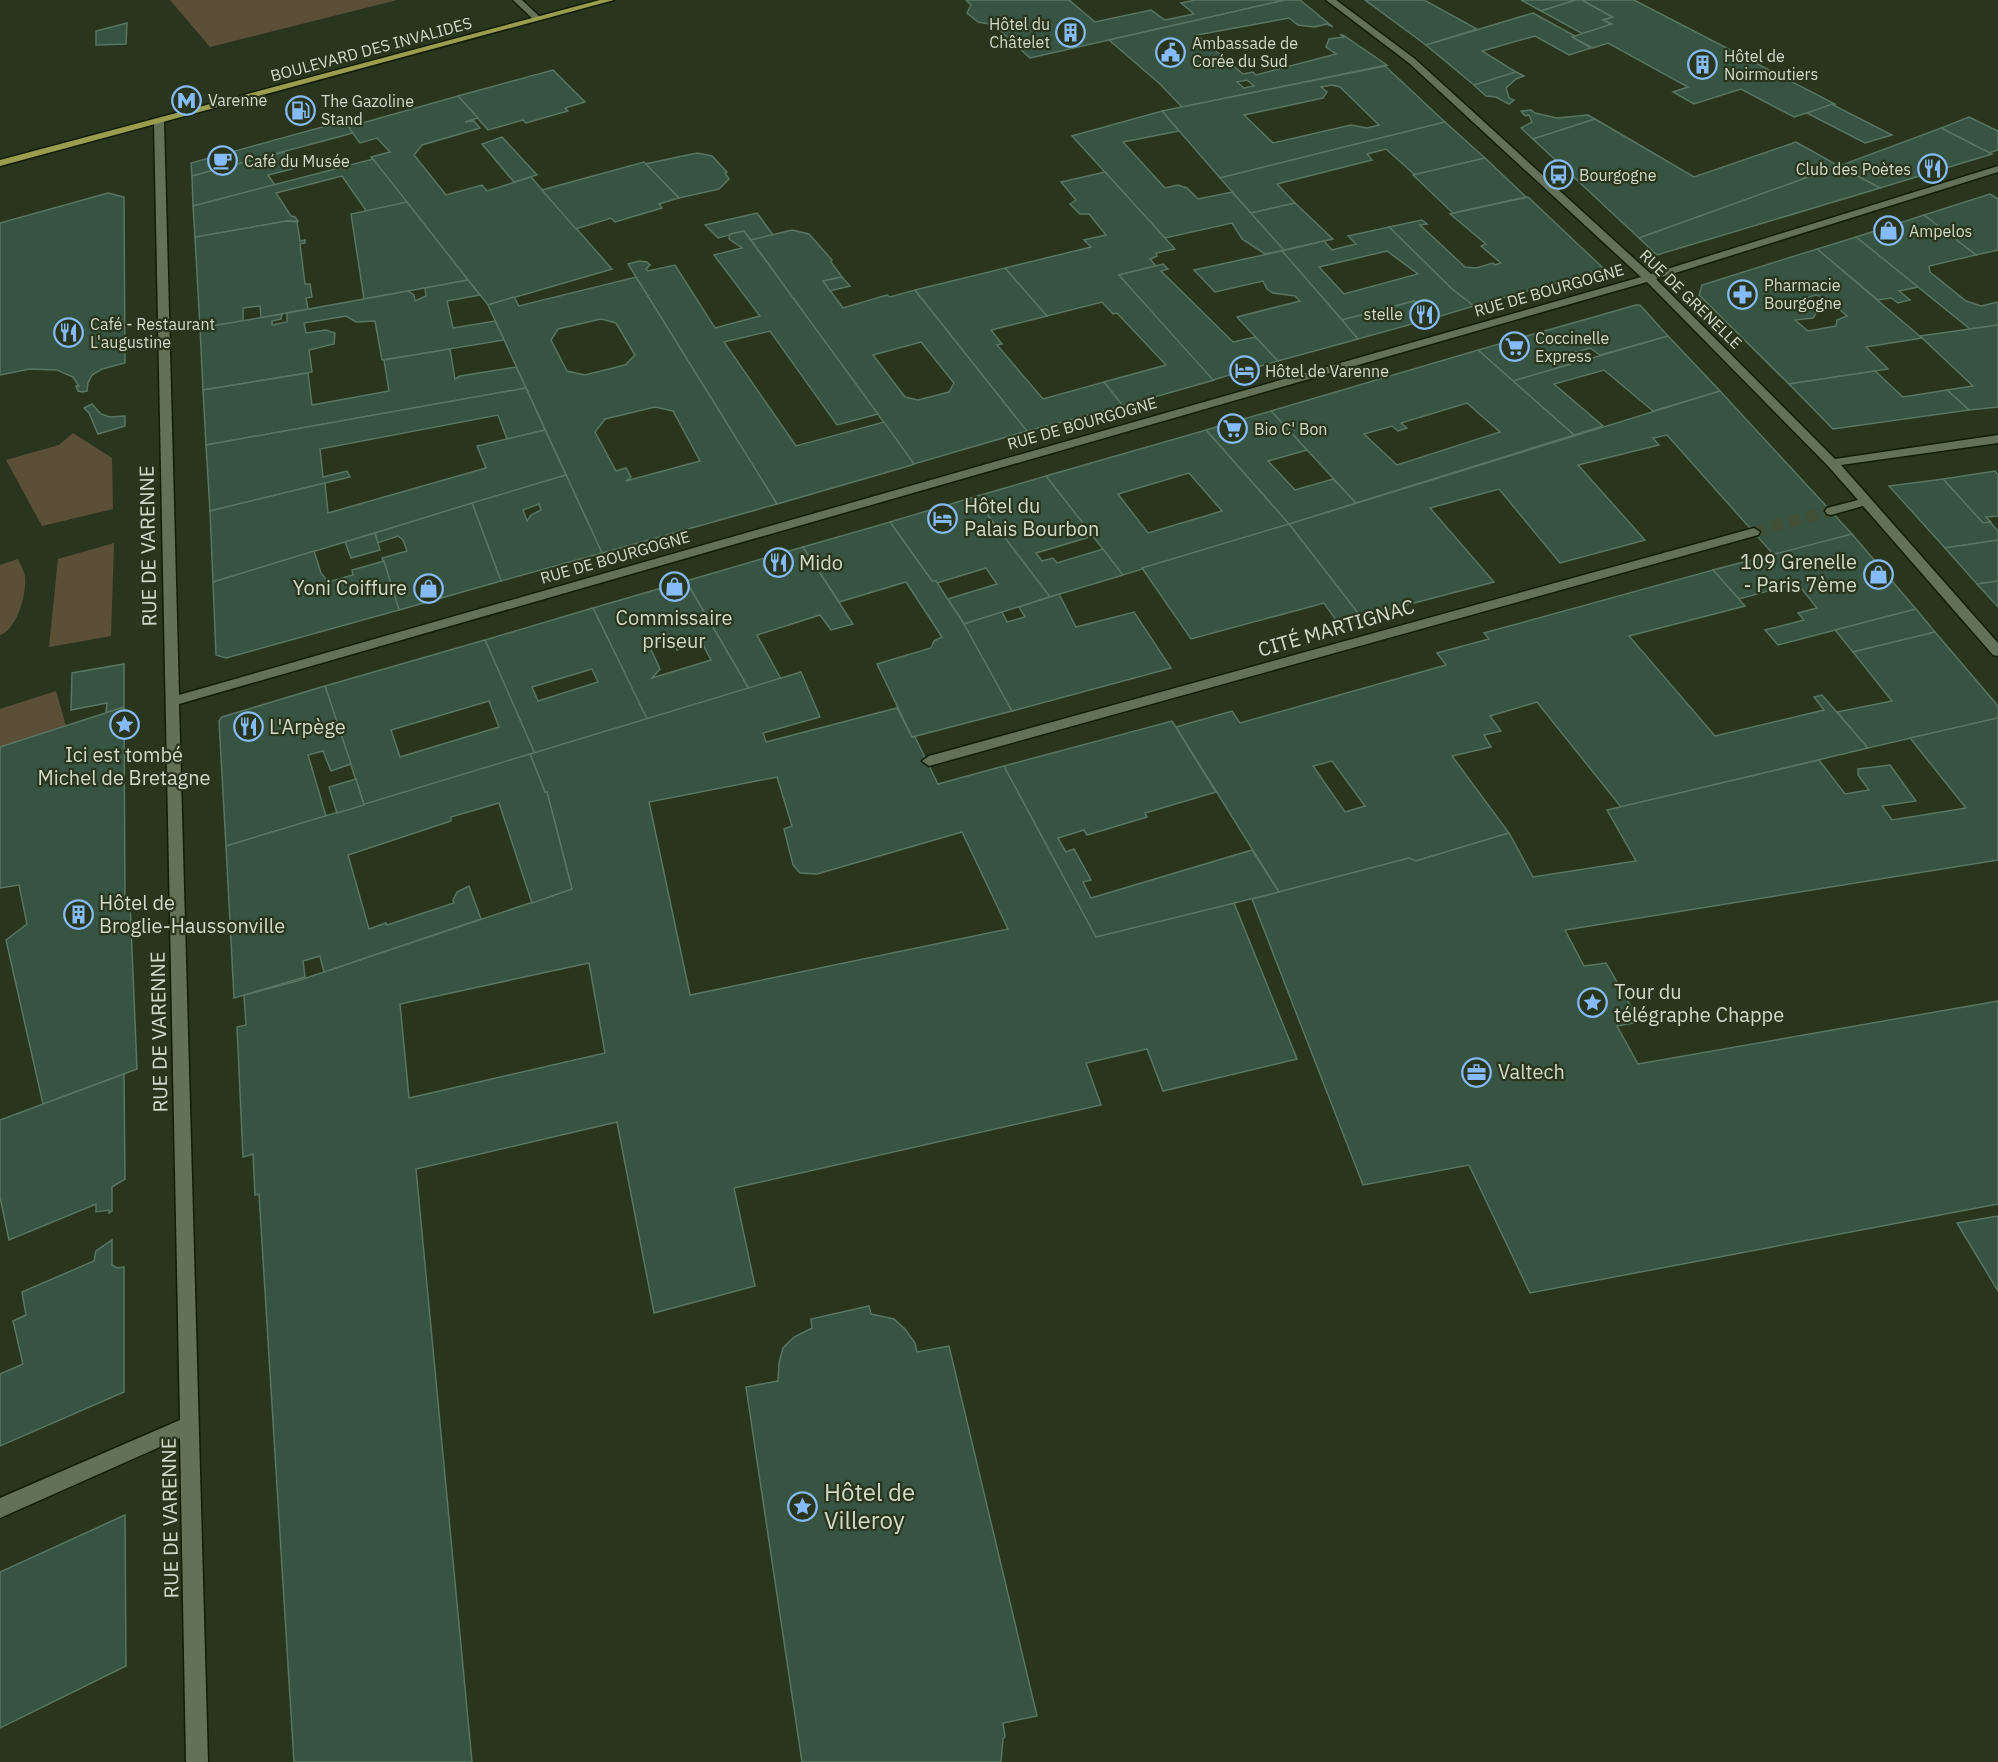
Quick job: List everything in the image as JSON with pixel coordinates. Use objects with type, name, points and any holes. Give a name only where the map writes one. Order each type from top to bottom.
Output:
[{"type":"main road","name":"BOULEVARD DES INVALIDES","points":[[0,163],[610,0]]},
{"type":"street","points":[[517,0],[538,19]]},
{"type":"street","name":"RUE DE GRENELLE","points":[[1330,0],[1412,62],[1649,278],[1832,463],[1998,652]]},
{"type":"street","name":"RUE DE VARENNE","points":[[159,121],[197,1762]]},
{"type":"street","name":"RUE DE BOURGOGNE","points":[[173,701],[1649,278],[1998,169]]},
{"type":"street","points":[[1832,463],[1998,439]]},
{"type":"street","points":[[1831,511],[1867,501]]},
{"type":"street","name":"CITÉ MARTIGNAC","points":[[929,761],[1754,532]]},
{"type":"street","points":[[0,1508],[189,1425]]},
{"type":"shaded area","points":[[170,0],[397,0],[210,47]]},
{"type":"shaded area","points":[[73,433],[112,458],[113,509],[42,526],[6,460],[59,445]]},
{"type":"shaded area","points":[[114,543],[111,636],[49,647],[58,559]]},
{"type":"shaded area","points":[[18,559],[25,577],[20,610],[11,626],[0,635],[0,565]]},
{"type":"shaded area","points":[[56,691],[66,726],[0,747],[0,709]]},
{"type":"building","name":"Hôtel du Châtelet","points":[[966,0],[1069,0],[1095,22],[1151,10],[1165,20],[1194,14],[1181,3],[1195,0],[1285,0],[1030,58],[994,25],[978,22],[967,13],[971,5]]},
{"type":"building","name":"Ambassade de Corée du Sud","points":[[1285,0],[1300,0],[1333,27],[1327,24],[1314,27],[1298,25],[1289,18],[1197,35],[1243,74],[1253,72],[1256,75],[1336,54],[1326,47],[1329,39],[1344,37],[1341,35],[1387,65],[1182,107],[1160,84],[1109,40]],"holes":[[[1247,80],[1254,86],[1244,88],[1237,82]]]},
{"type":"building","points":[[1365,0],[1424,0],[1477,29],[1426,45]]},
{"type":"building","points":[[1521,0],[1576,0],[1541,11]]},
{"type":"building","points":[[1582,0],[1613,17],[1603,20],[1612,24],[1583,34],[1541,11]]},
{"type":"building","name":"Hôtel de Noirmoutiers","points":[[1582,0],[1634,0],[1835,104],[1794,117],[1741,89],[1694,104],[1673,92],[1688,87],[1608,43],[1593,48],[1572,37],[1612,24],[1603,20],[1613,17]]},
{"type":"building","points":[[1533,13],[1575,36],[1572,37],[1591,48],[1569,55],[1535,36],[1482,51],[1516,72],[1474,85],[1426,45]]},
{"type":"building","points":[[127,23],[126,44],[96,45],[96,31]]},
{"type":"building","points":[[1385,66],[1445,122],[1220,178],[1162,111]],"holes":[[[1332,85],[1340,87],[1379,125],[1367,128],[1351,125],[1273,143],[1244,115],[1323,98],[1327,92],[1321,87]]]},
{"type":"building","points":[[553,70],[585,102],[565,108],[568,111],[526,123],[523,120],[488,130],[458,96]]},
{"type":"building","points":[[1516,72],[1524,76],[1516,79],[1506,88],[1509,98],[1514,100],[1509,104],[1496,97],[1486,96],[1474,85]]},
{"type":"building","points":[[458,96],[478,118],[465,122],[474,121],[480,128],[422,145],[414,155],[446,195],[482,185],[487,191],[531,177],[612,269],[488,305],[371,157],[390,152],[377,138],[360,143],[348,127]]},
{"type":"building","points":[[1832,104],[1892,135],[1865,143],[1807,113]]},
{"type":"building","points":[[1531,110],[1557,118],[1588,115],[1595,119],[1533,139],[1521,128],[1532,122],[1529,115],[1525,116],[1521,111]]},
{"type":"building","points":[[1162,111],[1179,131],[1123,142],[1165,188],[1178,185],[1187,188],[1198,199],[1232,192],[1284,250],[1265,254],[1242,239],[1232,223],[1165,238],[1072,136]]},
{"type":"building","points":[[1969,117],[1998,131],[1998,150],[1989,153],[1941,128]]},
{"type":"building","points":[[1595,119],[1694,177],[1796,142],[1839,166],[1639,238],[1533,139]]},
{"type":"building","points":[[344,121],[353,133],[192,176],[191,163]]},
{"type":"building","points":[[1445,122],[1485,158],[1415,175],[1386,149],[1367,154],[1372,160],[1277,184],[1295,203],[1251,213],[1220,178]]},
{"type":"building","points":[[1941,128],[1992,154],[1880,188],[1839,166]]},
{"type":"building","points":[[502,137],[537,175],[514,182],[482,144]]},
{"type":"building","points":[[284,152],[296,168],[268,175],[275,185],[193,206],[192,176]]},
{"type":"building","points":[[697,153],[712,156],[727,172],[725,173],[729,179],[719,189],[679,198],[645,164]]},
{"type":"building","points":[[1485,158],[1526,197],[1453,213],[1413,175]]},
{"type":"building","points":[[373,159],[407,202],[367,212],[342,176],[276,193],[291,216],[298,221],[195,237],[193,206]]},
{"type":"building","points":[[644,162],[679,198],[659,204],[662,208],[615,222],[611,218],[576,229],[542,190]]},
{"type":"building","points":[[1839,166],[1880,188],[1657,255],[1639,238]]},
{"type":"building","points":[[1105,172],[1175,249],[1156,253],[1157,256],[1150,259],[1156,266],[1119,275],[1214,380],[1123,406],[1104,382],[1166,365],[1117,313],[1113,314],[1102,302],[1047,316],[1005,268],[1091,247],[1084,240],[1106,235],[1089,214],[1080,214],[1070,204],[1076,200],[1061,182]]},
{"type":"building","points":[[108,193],[124,197],[125,363],[102,369],[92,375],[87,391],[82,392],[78,391],[76,386],[79,386],[73,377],[57,370],[30,369],[0,375],[0,223]]},
{"type":"building","points":[[1990,194],[1998,199],[1998,250],[1976,255],[1924,215]]},
{"type":"building","points":[[1528,197],[1603,268],[1602,270],[1474,306],[1452,289],[1389,227],[1422,220],[1427,224],[1420,225],[1465,267],[1476,268],[1493,263],[1495,265],[1501,263],[1481,246],[1486,244],[1450,214]]},
{"type":"building","points":[[407,202],[468,280],[364,299],[351,214]]},
{"type":"building","points":[[1295,203],[1333,239],[1284,250],[1251,213]]},
{"type":"building","points":[[757,213],[773,235],[751,240],[744,231],[718,238],[705,225]]},
{"type":"building","points":[[1924,215],[1976,255],[1929,266],[1930,272],[1966,301],[1981,306],[1998,302],[1998,325],[1970,329],[1856,237]]},
{"type":"building","points":[[287,221],[297,222],[300,241],[305,240],[305,243],[300,244],[305,284],[310,284],[312,297],[306,298],[308,309],[261,318],[260,306],[243,308],[243,321],[200,328],[195,237]]},
{"type":"building","points":[[1389,227],[1452,289],[1474,306],[1434,318],[1414,301],[1342,320],[1282,251],[1324,241],[1332,250],[1356,244],[1348,236]],"holes":[[[1387,251],[1418,274],[1344,294],[1319,267]]]},
{"type":"building","points":[[792,230],[809,234],[832,260],[831,262],[842,277],[823,281],[843,308],[887,295],[890,297],[915,290],[1027,431],[914,464],[751,240]],"holes":[[[921,342],[954,383],[949,392],[918,400],[905,397],[873,355]]]},
{"type":"building","points":[[744,231],[878,414],[837,425],[770,331],[724,342],[796,446],[884,422],[914,464],[777,504],[628,264],[639,261],[647,262],[650,265],[646,269],[648,271],[675,265],[715,328],[760,316],[714,255],[742,248],[729,239],[730,234]]},
{"type":"building","points":[[1856,237],[1918,287],[1899,291],[1910,300],[1898,303],[1891,298],[1878,300],[1817,249]]},
{"type":"building","points":[[1817,249],[1922,338],[1866,347],[1888,369],[1789,384],[1699,295],[1702,285]],"holes":[[[1816,295],[1827,299],[1847,316],[1837,320],[1836,326],[1808,331],[1795,320],[1813,318],[1817,312],[1812,305],[1800,300]]]},
{"type":"building","points":[[1282,251],[1358,339],[1278,361],[1237,317],[1300,301],[1295,296],[1273,293],[1267,289],[1263,281],[1215,292],[1194,270]]},
{"type":"building","points":[[1163,264],[1168,269],[1161,271],[1233,342],[1255,337],[1278,361],[1213,380],[1119,275]]},
{"type":"building","points":[[1005,268],[1047,316],[991,330],[1002,344],[997,345],[1043,399],[1104,382],[1123,406],[1027,431],[915,290]]},
{"type":"building","points":[[636,277],[777,504],[602,553],[488,305],[514,297],[519,306]],"holes":[[[601,319],[616,323],[635,355],[625,365],[585,375],[567,371],[551,340],[558,329]],[[655,407],[673,411],[700,461],[626,481],[631,477],[626,468],[616,471],[595,432],[605,419]]]},
{"type":"building","points":[[842,277],[850,286],[830,291],[823,281]]},
{"type":"building","points":[[468,280],[480,295],[447,301],[453,328],[495,321],[504,340],[382,360],[375,321],[356,322],[346,316],[304,323],[306,333],[326,330],[335,333],[334,344],[309,350],[312,372],[203,390],[200,328],[282,314],[281,319],[272,321],[272,325],[287,322],[287,313],[408,291],[414,295],[415,301],[426,296],[425,288]]},
{"type":"building","points":[[1414,301],[1434,318],[1358,339],[1342,320]]},
{"type":"building","points":[[1640,305],[1668,336],[1600,355],[1590,348],[1576,352],[1584,360],[1513,381],[1478,350]]},
{"type":"building","points":[[1998,325],[1998,407],[1969,410],[1947,390],[1973,386],[1920,336]]},
{"type":"building","points":[[1668,336],[1720,391],[1653,411],[1604,370],[1554,384],[1603,426],[1574,435],[1513,381]]},
{"type":"building","points":[[450,349],[455,379],[460,376],[516,367],[526,388],[206,445],[203,390],[308,373],[312,405],[389,391],[384,360]]},
{"type":"building","points":[[1478,350],[1574,435],[1356,503],[1271,411]],"holes":[[[1467,403],[1500,432],[1397,465],[1364,434],[1392,426],[1398,431],[1407,428],[1401,423]]]},
{"type":"building","points":[[1875,371],[1903,397],[1947,390],[1969,410],[1833,429],[1789,384]]},
{"type":"building","points":[[526,388],[545,430],[507,439],[498,415],[320,449],[323,477],[347,471],[350,477],[210,511],[206,445]]},
{"type":"building","points":[[1720,391],[1852,534],[1774,555],[1667,435],[1653,438],[1659,445],[1578,465],[1645,540],[1560,563],[1499,489],[1430,508],[1494,582],[1361,617],[1289,524]]},
{"type":"building","points":[[92,404],[101,414],[110,417],[125,416],[125,426],[98,434],[89,413],[84,408]]},
{"type":"building","points":[[1271,411],[1307,450],[1268,461],[1295,490],[1333,479],[1356,503],[1289,524],[1206,430]]},
{"type":"building","points":[[545,430],[566,475],[213,582],[210,511],[325,483],[328,513],[486,468],[477,446]]},
{"type":"building","points":[[1206,430],[1289,524],[1123,575],[1046,476]],"holes":[[[1189,473],[1222,511],[1148,533],[1118,494]]]},
{"type":"building","points":[[1995,471],[1998,475],[1998,516],[1986,517],[1991,522],[1983,523],[1943,479]]},
{"type":"building","points":[[566,475],[602,553],[501,581],[472,503]],"holes":[[[539,504],[541,510],[531,515],[527,521],[523,510]]]},
{"type":"building","points":[[1046,476],[1093,536],[1036,553],[1042,561],[1053,558],[1057,563],[1103,549],[1123,575],[1050,597],[974,497]]},
{"type":"building","points":[[1943,479],[1983,523],[1990,522],[1998,531],[1998,540],[1945,548],[1889,486]]},
{"type":"building","points":[[974,497],[1050,597],[964,624],[948,599],[997,584],[986,568],[937,583],[932,581],[890,522]]},
{"type":"building","points":[[472,503],[501,581],[399,610],[382,558],[407,551],[403,540],[398,536],[377,543],[375,533]]},
{"type":"building","points":[[890,522],[932,581],[936,581],[964,624],[1012,711],[912,737],[877,664],[931,648],[934,641],[942,637],[906,582],[839,602],[803,547]]},
{"type":"building","points":[[1289,524],[1361,617],[1338,623],[1324,603],[1191,639],[1142,568]]},
{"type":"building","points":[[375,533],[380,550],[351,558],[345,542]]},
{"type":"building","points":[[1852,534],[1916,609],[1778,645],[1765,630],[1804,620],[1798,613],[1817,608],[1797,583],[1739,599],[1713,570]]},
{"type":"building","points":[[1998,540],[1998,581],[1977,584],[1945,548]]},
{"type":"building","points":[[803,547],[853,624],[831,630],[820,615],[757,635],[781,679],[749,689],[686,581]]},
{"type":"building","points":[[314,551],[321,573],[328,582],[353,575],[352,570],[384,561],[399,610],[226,658],[216,655],[213,582]]},
{"type":"building","points":[[1713,570],[1745,606],[1629,636],[1715,736],[1824,710],[1814,697],[1822,695],[1868,748],[1621,807],[1537,702],[1490,716],[1501,731],[1484,735],[1491,747],[1452,756],[1509,833],[1416,861],[1409,858],[1279,892],[1176,727],[1232,711],[1240,723],[1446,665],[1437,653],[1489,639],[1484,633]],"holes":[[[1332,761],[1365,806],[1345,812],[1313,766]]]},
{"type":"building","points":[[686,581],[749,689],[647,719],[593,608]],"holes":[[[671,638],[677,650],[702,643],[711,660],[652,678],[660,669],[649,645]]]},
{"type":"building","points":[[1998,581],[1998,607],[1977,584]]},
{"type":"building","points":[[1059,594],[1076,627],[1134,612],[1171,668],[1012,711],[964,624],[1002,612],[1007,622],[1025,617],[1019,607]]},
{"type":"building","points":[[593,608],[647,719],[535,754],[485,640]],"holes":[[[592,669],[598,682],[538,701],[532,687]]]},
{"type":"building","points":[[1916,609],[1935,632],[1853,652],[1835,630]]},
{"type":"building","points":[[1935,632],[1998,706],[1998,718],[1868,748],[1837,712],[1892,701],[1853,652]]},
{"type":"building","points":[[485,640],[535,754],[364,805],[325,686]],"holes":[[[489,701],[499,727],[400,757],[391,730]]]},
{"type":"building","points":[[124,664],[124,707],[106,713],[107,703],[71,710],[72,673]]},
{"type":"building","points":[[801,672],[820,717],[763,733],[766,742],[897,708],[912,737],[915,737],[938,784],[1004,766],[1096,937],[1234,903],[1297,1059],[1163,1091],[1147,1049],[1086,1063],[1101,1105],[734,1188],[755,1286],[654,1313],[617,1122],[416,1169],[472,1762],[294,1762],[259,1194],[255,1195],[253,1154],[243,1157],[237,1027],[246,1025],[244,995],[297,981],[572,889],[547,792],[545,792],[530,754]],"holes":[[[777,777],[792,826],[784,829],[793,865],[800,873],[817,874],[962,832],[1008,929],[690,995],[649,802]],[[589,963],[605,1053],[409,1098],[400,1004]]]},
{"type":"building","points":[[325,686],[351,764],[331,771],[323,751],[308,755],[326,816],[226,846],[219,721],[222,717]]},
{"type":"building","name":"Hôtel de Broglie-Haussonville","points":[[124,707],[125,900],[130,903],[137,1069],[43,1104],[6,940],[27,924],[19,885],[0,888],[0,747]]},
{"type":"building","points":[[1998,718],[1998,860],[1565,930],[1584,966],[1606,963],[1640,1022],[1617,1026],[1638,1064],[1998,1001],[1998,1204],[1530,1293],[1469,1165],[1363,1185],[1252,899],[1409,858],[1416,861],[1509,833],[1533,877],[1636,861],[1607,810],[1819,760],[1845,794],[1869,790],[1858,775],[1858,769],[1890,765],[1916,801],[1882,806],[1892,820],[1966,808],[1910,738]]},
{"type":"building","points":[[1172,721],[1216,792],[1145,813],[1147,817],[1087,835],[1084,830],[1058,838],[1066,852],[1074,849],[1091,880],[1083,882],[1091,898],[1252,850],[1279,892],[1096,937],[1004,766]]},
{"type":"building","points":[[530,754],[545,792],[547,792],[572,889],[532,903],[499,803],[451,817],[451,821],[348,855],[369,929],[454,903],[457,892],[469,886],[481,919],[324,972],[320,956],[303,961],[305,977],[234,998],[226,846]]},
{"type":"building","points":[[356,779],[364,805],[337,813],[329,787]]},
{"type":"building","points":[[124,1074],[125,1179],[112,1187],[112,1211],[109,1213],[109,1210],[96,1212],[96,1204],[9,1240],[0,1197],[0,1120]]},
{"type":"building","points":[[1998,1216],[1998,1291],[1957,1223]]},
{"type":"building","points":[[112,1240],[112,1265],[117,1268],[124,1267],[124,1392],[0,1446],[0,1374],[23,1364],[13,1321],[26,1315],[22,1292],[94,1261],[96,1251]]},
{"type":"building","points":[[869,1306],[871,1314],[894,1319],[905,1329],[915,1343],[917,1352],[949,1346],[1037,1716],[1003,1723],[1005,1737],[1001,1762],[802,1762],[746,1387],[778,1381],[783,1348],[794,1337],[812,1328],[811,1319]]},
{"type":"building","points":[[125,1515],[126,1666],[0,1728],[0,1572]]},
{"type":"tunnel","points":[[1754,532],[1831,511]]},
{"type":"place","name":"Hôtel du Châtelet","points":[[1071,33]]},
{"type":"place","name":"Ambassade de Corée du Sud","points":[[1171,52]]},
{"type":"place","name":"Hôtel de Noirmoutiers","points":[[1703,65]]},
{"type":"place","name":"Varenne","points":[[187,100]]},
{"type":"place","name":"The Gazoline Stand","points":[[300,110]]},
{"type":"place","name":"Café du Musée","points":[[223,161]]},
{"type":"place","name":"Club des Poètes","points":[[1932,169]]},
{"type":"place","name":"Bourgogne","points":[[1558,175]]},
{"type":"place","name":"Ampelos","points":[[1888,231]]},
{"type":"place","name":"Pharmacie Bourgogne","points":[[1743,294]]},
{"type":"place","name":"stelle","points":[[1424,314]]},
{"type":"place","name":"Café - Restaurant L'augustine","points":[[69,333]]},
{"type":"place","name":"Coccinelle Express","points":[[1514,347]]},
{"type":"place","name":"Hôtel de Varenne","points":[[1244,371]]},
{"type":"place","name":"Bio C' Bon","points":[[1233,429]]},
{"type":"place","name":"Hôtel du Palais Bourbon","points":[[943,518]]},
{"type":"place","name":"Mido","points":[[778,563]]},
{"type":"place","name":"109 Grenelle - Paris 7ème","points":[[1878,574]]},
{"type":"place","name":"Commissaire priseur","points":[[674,587]]},
{"type":"place","name":"Yoni Coiffure","points":[[428,588]]},
{"type":"place","name":"Ici est tombé Michel de Bretagne","points":[[124,724]]},
{"type":"place","name":"L'Arpège","points":[[248,727]]},
{"type":"place","name":"Hôtel de Broglie-Haussonville","points":[[78,914]]},
{"type":"place","name":"Tour du télégraphe Chappe","points":[[1593,1003]]},
{"type":"place","name":"Valtech","points":[[1477,1072]]},
{"type":"place","name":"Hôtel de Villeroy","points":[[803,1507]]}]
